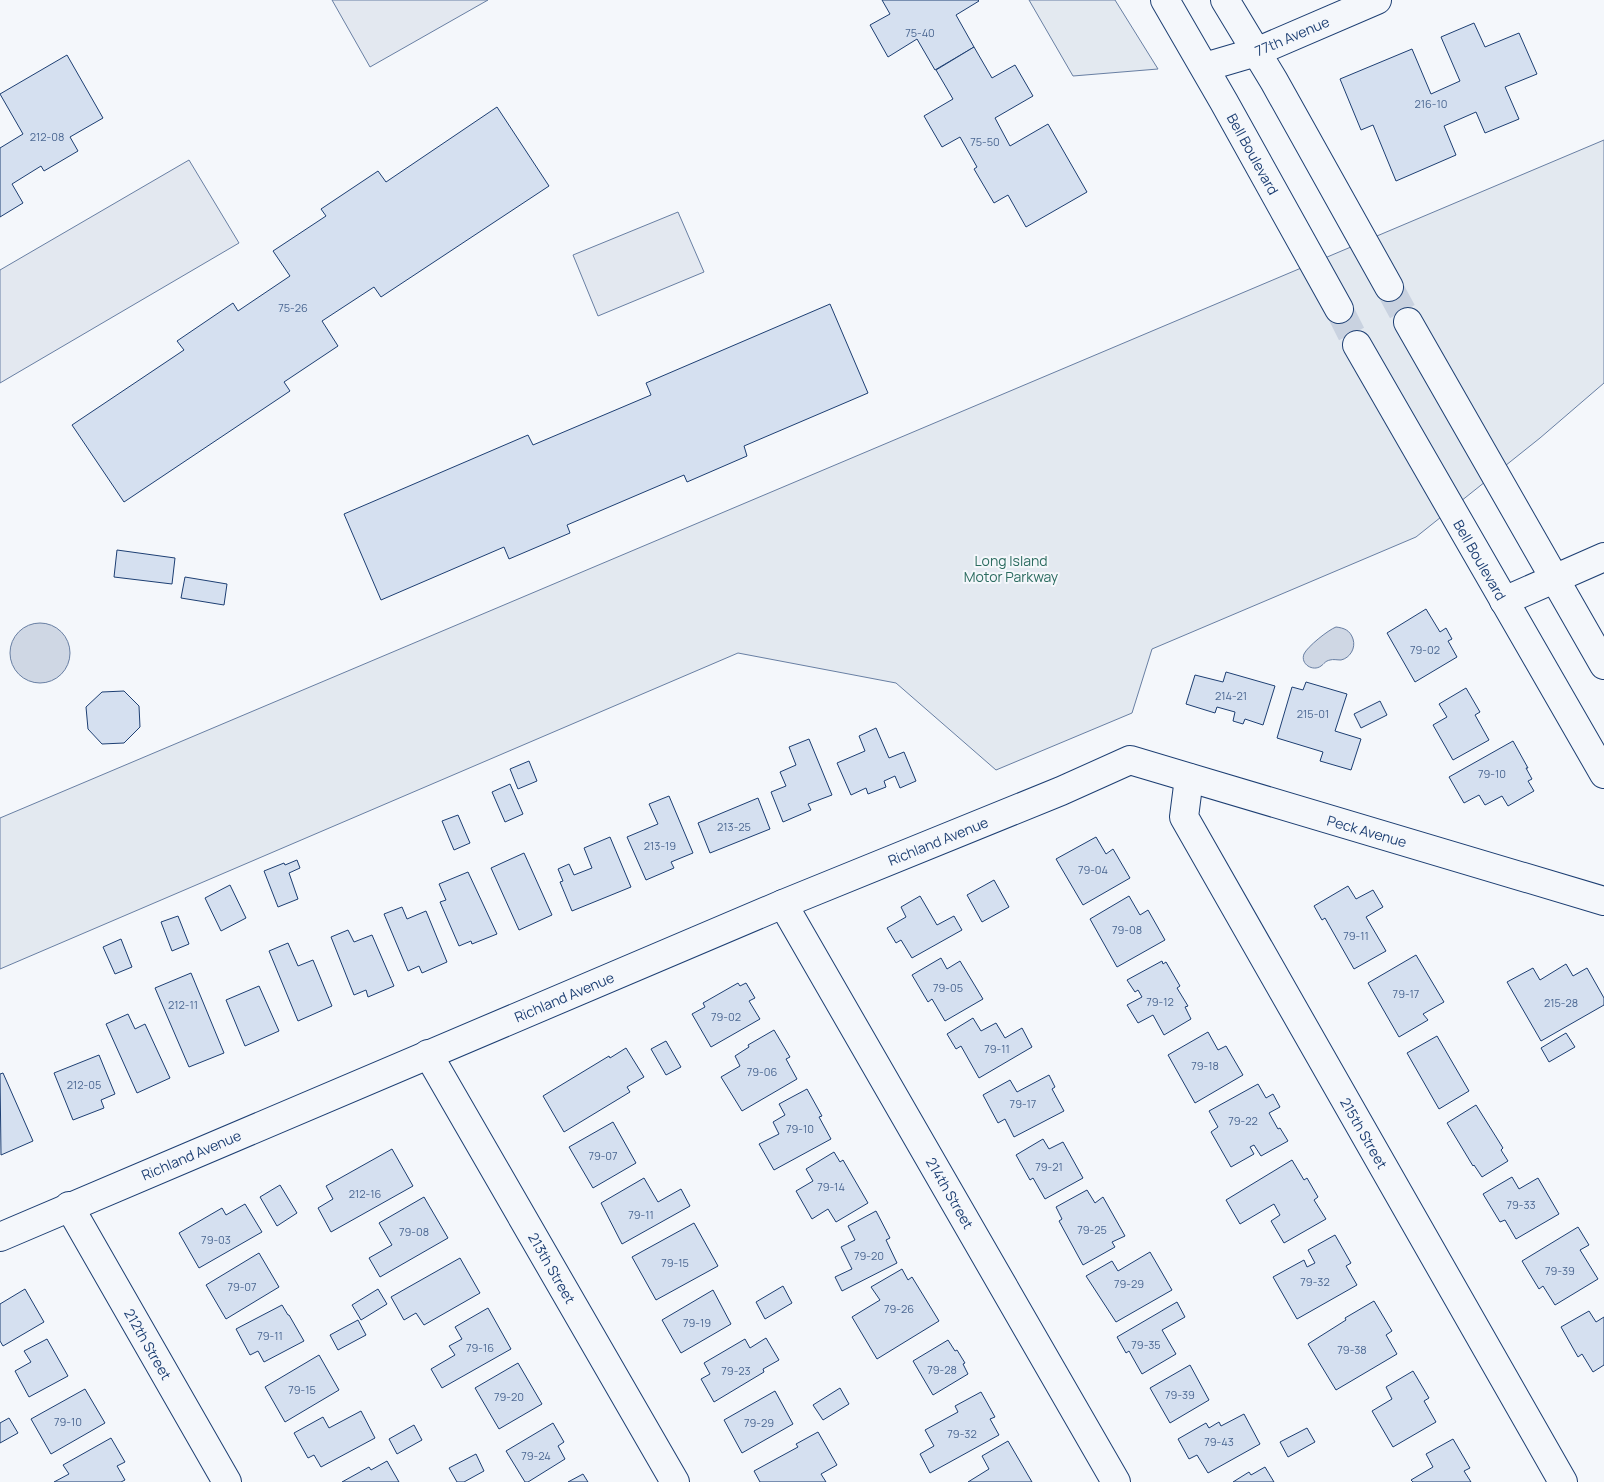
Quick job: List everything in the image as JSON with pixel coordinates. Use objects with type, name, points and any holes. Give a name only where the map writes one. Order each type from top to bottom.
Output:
[{"type":"street","name":"Bell Boulevard","points":[[1165,0],[1205,67],[1339,309]]},
{"type":"street","points":[[1225,0],[1279,89],[1389,286]]},
{"type":"street","name":"77th Avenue","points":[[1205,67],[1256,52],[1376,0]]},
{"type":"street","points":[[1408,322],[1604,665]]},
{"type":"street","name":"Bell Boulevard","points":[[1357,345],[1604,774]]},
{"type":"street","points":[[1504,601],[1604,557]]},
{"type":"street","name":"Peck Avenue","points":[[1130,760],[1604,901]]},
{"type":"street","name":"Richland Avenue","points":[[0,1236],[783,904],[1061,791],[1130,760]]},
{"type":"street","name":"215th Street","points":[[1189,778],[1184,817],[1562,1482]]},
{"type":"street","name":"214th Street","points":[[783,904],[1116,1482]]},
{"type":"street","name":"213th Street","points":[[428,1054],[675,1482]]},
{"type":"street","name":"212th Street","points":[[69,1206],[227,1482]]},
{"type":"green space","points":[[1029,0],[1115,0],[1158,69],[1073,76]]},
{"type":"green space","name":"Long Island Motor Parkway","points":[[1604,140],[1604,383],[1540,438],[1416,537],[1152,649],[1132,713],[996,770],[896,683],[738,653],[0,969],[0,818]]},
{"type":"shaded area","points":[[332,0],[488,0],[370,67]]},
{"type":"shaded area","points":[[189,160],[239,243],[0,383],[0,270]]},
{"type":"shaded area","points":[[678,212],[704,272],[598,316],[573,255]]},
{"type":"shaded area","points":[[40,623],[57,628],[65,636],[70,653],[65,670],[57,678],[40,683],[23,678],[15,670],[10,653],[15,636],[23,628]]},
{"type":"shaded area","points":[[1336,627],[1346,630],[1352,636],[1354,646],[1351,652],[1344,659],[1328,660],[1318,668],[1308,666],[1303,658],[1306,651],[1318,639]]},
{"type":"building","points":[[882,0],[978,0],[956,15],[974,47],[935,70],[917,39],[888,57],[870,25],[890,14]]},
{"type":"building","points":[[1474,23],[1485,47],[1519,33],[1537,74],[1505,87],[1519,119],[1485,133],[1476,112],[1444,126],[1456,155],[1396,181],[1373,125],[1361,130],[1340,79],[1412,49],[1431,94],[1460,81],[1441,37]]},
{"type":"building","points":[[974,47],[992,78],[1015,65],[1033,96],[995,118],[1010,146],[1048,124],[1087,192],[1026,227],[1008,195],[994,203],[974,169],[977,167],[960,137],[942,147],[924,116],[953,99],[936,70]]},
{"type":"building","points":[[67,55],[103,118],[70,137],[78,151],[44,171],[41,166],[12,184],[23,203],[0,217],[0,148],[23,134],[0,94]]},
{"type":"building","points":[[497,107],[549,186],[381,297],[374,287],[322,321],[338,346],[284,382],[290,391],[124,502],[72,425],[184,350],[177,341],[233,303],[238,311],[290,276],[273,251],[326,216],[321,209],[378,171],[386,182]]},
{"type":"building","points":[[830,304],[868,393],[744,446],[747,456],[687,482],[684,475],[567,525],[570,533],[509,559],[504,547],[381,600],[344,514],[528,435],[533,445],[651,395],[646,383]]},
{"type":"building","points":[[117,550],[175,558],[172,584],[114,577]]},
{"type":"building","points":[[185,577],[227,584],[224,605],[181,598]]},
{"type":"building","points":[[1426,609],[1440,632],[1446,628],[1452,639],[1448,641],[1457,657],[1415,682],[1387,633]]},
{"type":"building","points":[[1226,672],[1275,686],[1263,725],[1245,719],[1243,724],[1233,721],[1235,712],[1217,707],[1215,713],[1186,704],[1195,675],[1223,682]]},
{"type":"building","points":[[1306,682],[1347,694],[1335,731],[1361,739],[1351,770],[1320,761],[1323,752],[1277,738],[1292,687],[1303,690]]},
{"type":"building","points":[[1466,688],[1480,712],[1475,715],[1489,740],[1453,760],[1433,725],[1447,717],[1439,704]]},
{"type":"building","points":[[124,691],[139,706],[140,727],[124,743],[102,744],[88,729],[86,707],[102,692]]},
{"type":"building","points":[[1380,701],[1387,715],[1361,728],[1354,714]]},
{"type":"building","points":[[876,728],[889,758],[904,752],[916,781],[900,788],[895,776],[884,781],[886,787],[868,794],[866,788],[851,795],[837,763],[865,751],[859,736]]},
{"type":"building","points":[[809,739],[832,795],[808,804],[811,810],[783,822],[771,792],[786,786],[780,772],[796,765],[789,747]]},
{"type":"building","points":[[1513,741],[1528,768],[1526,768],[1532,779],[1528,781],[1534,791],[1508,806],[1502,796],[1485,805],[1479,795],[1464,803],[1449,777]]},
{"type":"building","points":[[529,761],[537,781],[518,789],[510,769]]},
{"type":"building","points":[[510,784],[523,814],[505,822],[492,792]]},
{"type":"building","points":[[669,796],[693,853],[671,862],[674,868],[646,880],[627,837],[658,824],[649,804]]},
{"type":"building","points":[[758,798],[770,829],[710,853],[698,823]]},
{"type":"building","points":[[458,815],[470,843],[454,850],[442,821]]},
{"type":"building","points":[[610,837],[631,887],[572,911],[560,882],[563,881],[558,869],[569,864],[574,875],[592,868],[584,848]]},
{"type":"building","points":[[1096,837],[1106,854],[1113,849],[1130,878],[1083,905],[1056,859]]},
{"type":"building","points":[[524,853],[552,915],[519,930],[491,868]]},
{"type":"building","points":[[297,860],[300,868],[289,873],[298,899],[278,907],[264,871]]},
{"type":"building","points":[[468,872],[497,934],[472,944],[471,941],[459,946],[440,902],[446,900],[439,884]]},
{"type":"building","points":[[994,880],[1009,907],[982,922],[967,895]]},
{"type":"building","points":[[230,885],[246,918],[221,931],[205,898]]},
{"type":"building","points":[[1348,886],[1356,899],[1373,890],[1383,907],[1366,917],[1386,951],[1354,969],[1325,918],[1322,920],[1314,906]]},
{"type":"building","points":[[920,896],[937,925],[954,916],[962,930],[912,958],[901,940],[896,943],[887,928],[906,917],[901,907]]},
{"type":"building","points":[[1129,896],[1140,915],[1148,910],[1165,940],[1117,967],[1090,919]]},
{"type":"building","points":[[402,907],[407,919],[426,911],[447,962],[422,973],[419,966],[408,971],[384,914]]},
{"type":"building","points":[[178,916],[189,944],[172,951],[161,922]]},
{"type":"building","points":[[348,930],[354,942],[372,935],[394,986],[368,997],[366,990],[354,995],[331,937]]},
{"type":"building","points":[[121,939],[132,967],[115,974],[103,947]]},
{"type":"building","points":[[288,943],[298,966],[313,960],[332,1006],[298,1021],[269,951]]},
{"type":"building","points":[[1416,955],[1444,1002],[1423,1014],[1428,1020],[1399,1037],[1368,983]]},
{"type":"building","points":[[941,958],[947,969],[960,961],[983,999],[945,1021],[932,999],[928,1002],[912,975]]},
{"type":"building","points":[[1162,961],[1163,964],[1166,962],[1180,986],[1177,988],[1188,1006],[1185,1007],[1191,1019],[1164,1035],[1153,1015],[1138,1023],[1127,1005],[1142,997],[1138,990],[1135,992],[1127,980]]},
{"type":"building","points":[[1566,964],[1573,976],[1587,968],[1604,998],[1604,1005],[1541,1041],[1507,982],[1533,968],[1540,980]]},
{"type":"building","points":[[191,973],[224,1053],[189,1067],[155,988]]},
{"type":"building","points":[[738,983],[740,986],[746,983],[755,998],[749,1001],[760,1019],[711,1047],[692,1014],[705,1007],[703,1003]]},
{"type":"building","points":[[259,986],[279,1031],[245,1046],[226,1000]]},
{"type":"building","points":[[128,1014],[135,1029],[145,1024],[170,1078],[137,1093],[106,1024]]},
{"type":"building","points":[[973,1018],[981,1031],[996,1023],[1005,1038],[1022,1028],[1032,1047],[979,1078],[961,1046],[956,1049],[947,1034]]},
{"type":"building","points":[[774,1030],[790,1057],[786,1059],[797,1079],[742,1111],[721,1077],[740,1066],[735,1056],[749,1047],[748,1045]]},
{"type":"building","points":[[1208,1032],[1218,1050],[1226,1046],[1243,1075],[1195,1103],[1168,1055]]},
{"type":"building","points":[[1566,1033],[1575,1047],[1549,1062],[1541,1048]]},
{"type":"building","points":[[1437,1036],[1469,1091],[1439,1109],[1407,1053]]},
{"type":"building","points":[[666,1041],[681,1067],[666,1075],[651,1049]]},
{"type":"building","points":[[626,1048],[644,1077],[627,1087],[630,1092],[564,1132],[543,1096],[609,1056],[610,1058]]},
{"type":"building","points":[[99,1055],[115,1094],[101,1100],[104,1108],[73,1120],[54,1073]]},
{"type":"building","points":[[3,1073],[33,1141],[1,1155],[0,1074]]},
{"type":"building","points":[[1049,1075],[1055,1087],[1052,1089],[1064,1111],[1014,1137],[1005,1119],[998,1123],[983,1095],[1010,1080],[1017,1092]]},
{"type":"building","points":[[1258,1084],[1266,1098],[1273,1094],[1280,1107],[1269,1113],[1278,1129],[1280,1128],[1288,1141],[1261,1156],[1254,1145],[1250,1147],[1254,1154],[1231,1167],[1211,1132],[1218,1127],[1209,1111]]},
{"type":"building","points":[[807,1089],[822,1116],[819,1117],[831,1139],[774,1170],[759,1144],[779,1134],[773,1122],[785,1115],[779,1104]]},
{"type":"building","points":[[1476,1105],[1503,1148],[1501,1150],[1508,1161],[1482,1177],[1473,1166],[1447,1123]]},
{"type":"building","points":[[613,1122],[636,1163],[593,1188],[569,1147]]},
{"type":"building","points":[[1043,1139],[1049,1149],[1063,1142],[1083,1178],[1045,1199],[1033,1178],[1030,1180],[1016,1155]]},
{"type":"building","points":[[392,1149],[413,1186],[331,1232],[318,1208],[333,1199],[326,1186]]},
{"type":"building","points":[[834,1152],[840,1162],[843,1160],[868,1203],[836,1222],[828,1209],[812,1219],[796,1191],[813,1181],[806,1169]]},
{"type":"building","points":[[1292,1160],[1304,1180],[1307,1178],[1318,1197],[1314,1200],[1326,1219],[1284,1243],[1271,1221],[1280,1215],[1274,1204],[1240,1224],[1226,1200]]},
{"type":"building","points":[[1512,1177],[1519,1189],[1538,1178],[1559,1214],[1516,1239],[1505,1220],[1500,1222],[1483,1194]]},
{"type":"building","points":[[644,1178],[658,1202],[681,1189],[690,1206],[622,1244],[601,1203]]},
{"type":"building","points":[[280,1185],[297,1213],[277,1226],[260,1197]]},
{"type":"building","points":[[1087,1190],[1095,1203],[1103,1197],[1125,1236],[1112,1242],[1115,1247],[1083,1265],[1059,1221],[1062,1219],[1056,1207]]},
{"type":"building","points":[[424,1197],[448,1238],[380,1277],[369,1258],[392,1245],[379,1223]]},
{"type":"building","points":[[245,1204],[262,1232],[199,1268],[179,1233],[222,1208],[226,1215]]},
{"type":"building","points":[[876,1211],[890,1238],[886,1240],[897,1263],[842,1291],[835,1277],[852,1269],[841,1247],[855,1240],[848,1226]]},
{"type":"building","points":[[694,1223],[718,1266],[656,1300],[632,1257]]},
{"type":"building","points":[[1578,1227],[1589,1245],[1580,1250],[1598,1279],[1555,1305],[1543,1286],[1539,1289],[1522,1261]]},
{"type":"building","points":[[1335,1235],[1351,1263],[1346,1266],[1357,1285],[1297,1319],[1273,1277],[1304,1260],[1307,1267],[1315,1263],[1308,1250]]},
{"type":"building","points":[[1150,1252],[1172,1290],[1116,1322],[1086,1276],[1112,1261],[1118,1271]]},
{"type":"building","points":[[259,1253],[279,1287],[226,1319],[206,1285]]},
{"type":"building","points":[[460,1258],[480,1293],[424,1325],[416,1313],[404,1320],[391,1297]]},
{"type":"building","points":[[902,1269],[908,1280],[912,1277],[939,1321],[877,1359],[852,1317],[880,1300],[871,1287]]},
{"type":"building","points":[[783,1286],[792,1303],[765,1319],[756,1302]]},
{"type":"building","points":[[25,1289],[44,1322],[3,1346],[0,1341],[0,1304]]},
{"type":"building","points":[[378,1289],[387,1304],[361,1320],[352,1305]]},
{"type":"building","points":[[713,1290],[731,1324],[681,1353],[662,1320]]},
{"type":"building","points":[[1374,1301],[1392,1331],[1386,1335],[1397,1354],[1336,1390],[1308,1344],[1346,1320],[1345,1318]]},
{"type":"building","points":[[1177,1302],[1185,1317],[1162,1330],[1176,1354],[1142,1374],[1129,1351],[1126,1353],[1117,1337]]},
{"type":"building","points":[[282,1305],[304,1341],[264,1362],[258,1351],[250,1355],[236,1329]]},
{"type":"building","points":[[488,1308],[511,1349],[442,1388],[431,1369],[455,1355],[449,1346],[462,1339],[455,1327]]},
{"type":"building","points":[[1589,1311],[1596,1322],[1604,1317],[1604,1365],[1593,1372],[1582,1354],[1578,1357],[1561,1327]]},
{"type":"building","points":[[358,1320],[366,1335],[338,1350],[330,1335]]},
{"type":"building","points":[[766,1338],[779,1360],[763,1369],[764,1372],[714,1402],[701,1379],[710,1374],[704,1363],[745,1339],[750,1348]]},
{"type":"building","points":[[47,1339],[68,1376],[29,1397],[15,1371],[31,1362],[24,1351]]},
{"type":"building","points":[[948,1340],[965,1363],[963,1364],[968,1374],[933,1395],[913,1361]]},
{"type":"building","points":[[319,1355],[339,1390],[285,1422],[265,1387]]},
{"type":"building","points":[[518,1363],[542,1404],[499,1429],[475,1388]]},
{"type":"building","points":[[1190,1365],[1209,1400],[1170,1423],[1150,1388]]},
{"type":"building","points":[[1413,1371],[1429,1398],[1424,1401],[1436,1422],[1393,1447],[1372,1411],[1392,1399],[1386,1387]]},
{"type":"building","points":[[840,1388],[849,1404],[823,1420],[813,1405]]},
{"type":"building","points":[[85,1389],[105,1423],[51,1454],[31,1419]]},
{"type":"building","points":[[775,1391],[793,1424],[742,1453],[724,1420]]},
{"type":"building","points":[[981,1392],[995,1417],[990,1419],[999,1435],[930,1473],[920,1454],[934,1446],[925,1430],[958,1412],[955,1406]]},
{"type":"building","points":[[361,1411],[375,1438],[321,1467],[314,1455],[308,1458],[294,1433],[323,1417],[329,1428]]},
{"type":"building","points":[[1244,1414],[1260,1444],[1208,1473],[1197,1455],[1189,1459],[1178,1439],[1206,1423],[1209,1428],[1219,1422],[1221,1426]]},
{"type":"building","points":[[9,1418],[18,1433],[0,1443],[0,1423]]},
{"type":"building","points":[[553,1423],[564,1442],[558,1446],[565,1459],[525,1482],[506,1451]]},
{"type":"building","points":[[414,1425],[422,1440],[397,1454],[389,1439]]},
{"type":"building","points":[[1307,1428],[1315,1442],[1288,1457],[1280,1442]]},
{"type":"building","points":[[818,1432],[837,1465],[821,1474],[826,1482],[760,1482],[754,1471],[798,1447],[796,1444]]},
{"type":"building","points":[[111,1438],[125,1462],[117,1466],[125,1480],[121,1482],[54,1482],[69,1474],[63,1465]]},
{"type":"building","points":[[1453,1439],[1470,1468],[1464,1471],[1471,1482],[1413,1482],[1411,1480],[1433,1467],[1426,1454]]},
{"type":"building","points":[[1008,1441],[1032,1482],[968,1482],[989,1469],[982,1456]]},
{"type":"building","points":[[476,1454],[484,1471],[464,1482],[457,1482],[449,1468]]},
{"type":"building","points":[[387,1461],[399,1482],[342,1482],[369,1467],[371,1470]]},
{"type":"building","points":[[1265,1467],[1274,1482],[1233,1482],[1249,1472],[1251,1475]]},
{"type":"building","points":[[583,1474],[588,1482],[568,1482]]},
{"type":"tunnel","points":[[1389,287],[1408,322]]},
{"type":"tunnel","points":[[1339,309],[1357,345]]}]
